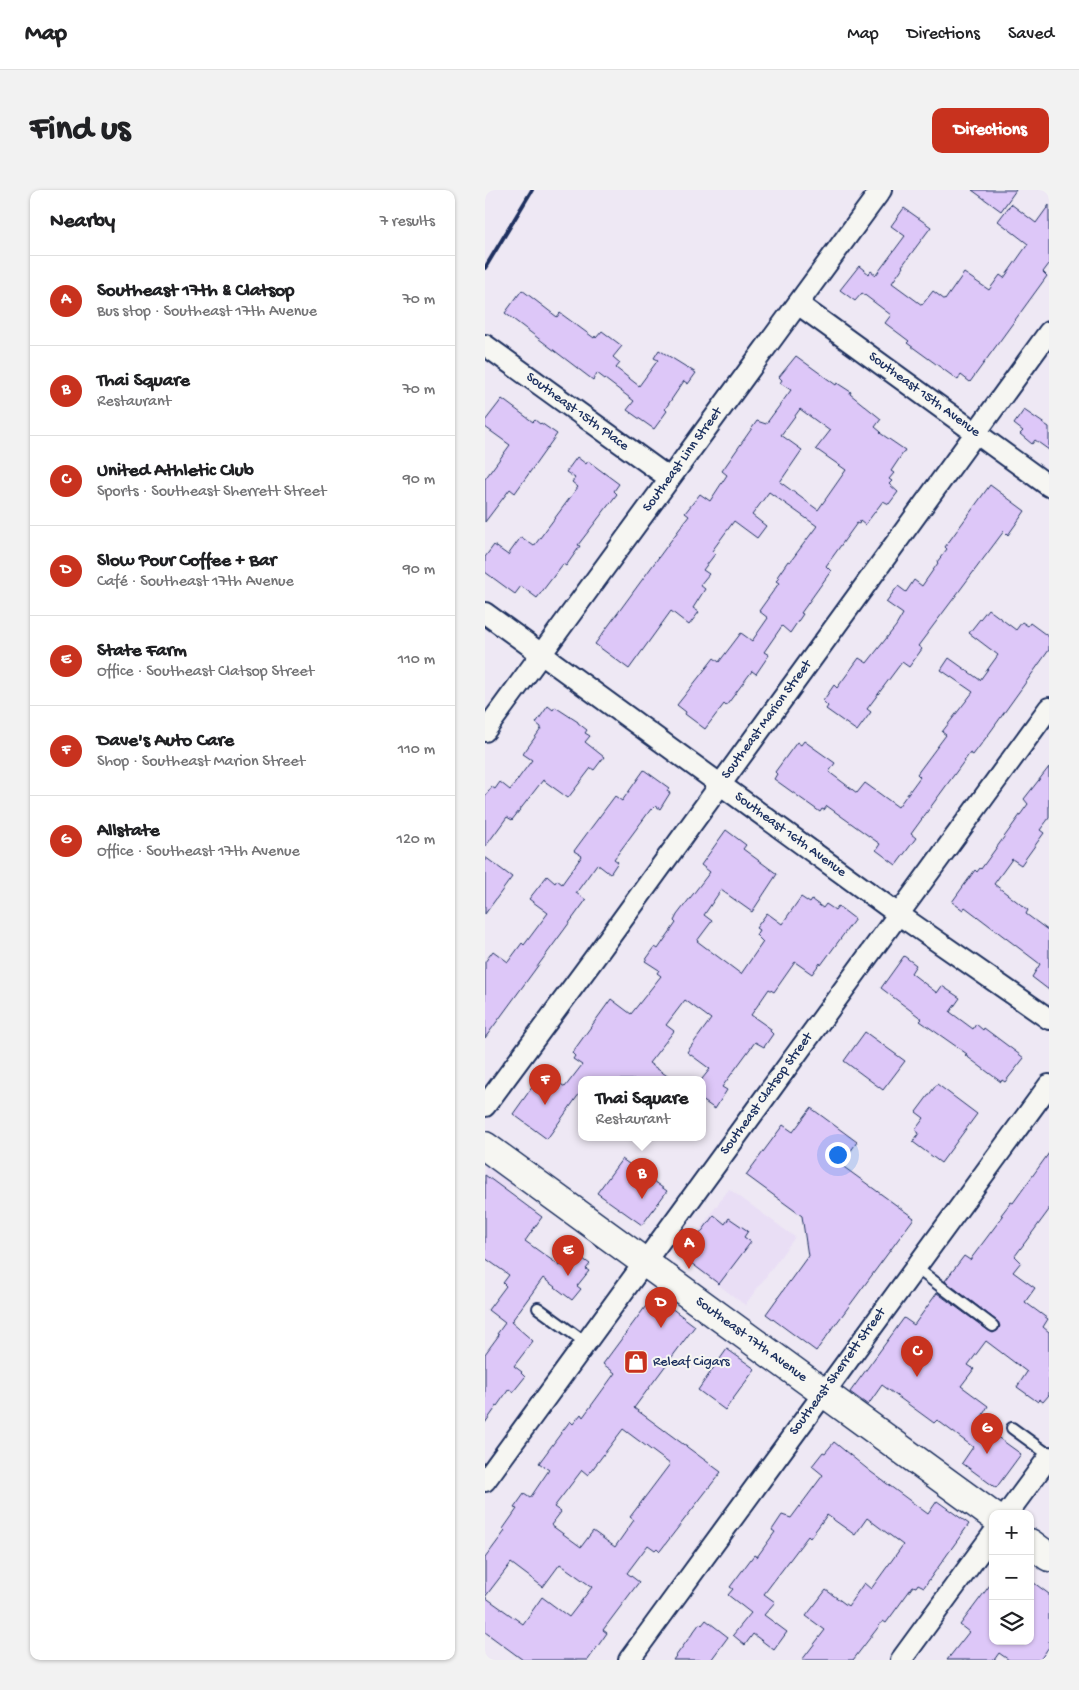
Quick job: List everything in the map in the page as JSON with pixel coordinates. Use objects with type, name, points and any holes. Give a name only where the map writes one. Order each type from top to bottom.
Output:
[{"type":"main road","name":"Southeast 17th Avenue","points":[[485,1146],[989,1513]]},
{"type":"main road","points":[[1034,1547],[1049,1557]]},
{"type":"street","name":"Southeast Linn Street","points":[[485,731],[881,190]]},
{"type":"street","name":"Southeast 15th Avenue","points":[[799,304],[1049,486]]},
{"type":"street","name":"Southeast Marion Street","points":[[485,1106],[1049,332]]},
{"type":"street","name":"Southeast 15th Place","points":[[485,345],[669,478]]},
{"type":"street","name":"Southeast 16th Avenue","points":[[485,613],[898,914],[1049,1019]]},
{"type":"street","name":"Southeast Clatsop Street","points":[[485,1481],[1049,708]]},
{"type":"street","name":"Southeast Sherrett Street","points":[[629,1660],[1049,1085]]},
{"type":"street","points":[[1010,1510],[1049,1456]]},
{"type":"street","points":[[901,1660],[989,1539]]},
{"type":"lane","points":[[915,1267],[993,1326]]},
{"type":"lane","points":[[539,1308],[586,1343]]},
{"type":"lane","points":[[1012,1428],[1049,1456]]},
{"type":"shaded area","points":[[485,1162],[514,1183],[485,1223]]},
{"type":"shaded area","points":[[729,1189],[795,1237],[745,1305],[680,1256]]},
{"type":"building","points":[[972,190],[1016,190],[1001,211]]},
{"type":"building","points":[[1011,204],[1036,223],[1049,205],[1049,264],[1043,272],[1047,276],[970,382],[961,375],[958,380],[907,343],[909,341],[885,323],[891,315],[862,293],[855,301],[840,290],[859,266],[869,274],[871,271],[876,275],[905,236],[891,226],[904,208],[931,227],[902,266],[892,283],[922,305],[933,291],[945,300],[964,273],[989,290],[1000,275],[1004,278],[1028,244],[998,221]]},
{"type":"building","points":[[522,290],[557,317],[560,313],[594,338],[602,331],[622,346],[613,357],[620,363],[616,368],[639,386],[658,360],[654,358],[659,350],[696,373],[688,384],[684,381],[654,429],[627,410],[634,401],[597,373],[593,380],[505,313]]},
{"type":"building","points":[[796,356],[836,385],[837,383],[851,392],[850,394],[881,419],[875,427],[880,433],[905,450],[891,471],[894,473],[889,479],[892,481],[889,484],[898,492],[889,504],[883,501],[865,525],[860,521],[859,524],[857,523],[826,566],[831,571],[801,613],[803,614],[790,633],[782,626],[764,652],[769,655],[756,674],[752,671],[726,706],[724,704],[705,729],[685,714],[686,712],[677,705],[714,658],[719,662],[741,633],[752,641],[768,618],[759,611],[779,583],[776,581],[779,578],[777,577],[817,526],[769,492],[752,515],[766,526],[757,538],[734,521],[712,551],[715,554],[703,570],[709,574],[700,585],[705,589],[693,608],[699,612],[689,625],[671,611],[629,669],[595,644],[689,516],[685,513],[700,494],[710,501],[727,475],[722,471],[757,421],[766,424],[791,390],[780,383],[782,380],[779,377]],"holes":[[[800,409],[830,431],[816,449],[846,470],[818,510],[780,482],[802,450],[781,435]]]},
{"type":"building","points":[[502,399],[533,422],[535,420],[541,423],[557,434],[515,493],[510,489],[485,522],[485,479],[510,445],[485,427],[485,421]]},
{"type":"building","points":[[1024,410],[1049,427],[1049,450],[1035,440],[1032,444],[1020,434],[1023,431],[1014,424]]},
{"type":"building","points":[[577,457],[586,464],[588,461],[619,484],[614,491],[617,494],[578,545],[580,546],[566,566],[563,564],[537,598],[521,586],[515,594],[485,572],[485,557],[494,545],[508,555],[521,537],[534,546],[578,487],[572,482],[575,478],[566,472]]},
{"type":"building","points":[[990,485],[1025,511],[1008,535],[1004,531],[918,646],[922,649],[909,667],[902,662],[867,709],[871,712],[857,731],[826,709],[828,706],[823,701],[834,685],[837,688],[859,658],[867,663],[896,626],[903,614],[886,602],[898,586],[906,592],[914,580],[922,586],[947,549],[945,547]]},
{"type":"building","points":[[988,609],[1016,630],[1022,622],[1028,626],[1030,623],[1049,637],[1049,650],[973,755],[970,753],[911,834],[916,838],[896,865],[876,850],[880,844],[827,806],[820,812],[774,779],[777,774],[775,772],[797,742],[801,745],[804,741],[835,763],[829,772],[857,793],[865,783],[898,807],[920,777],[917,774],[946,735],[942,732],[973,692],[941,670],[949,658],[980,680],[998,655],[969,633]]},
{"type":"building","points":[[548,706],[553,710],[555,707],[587,730],[585,733],[590,736],[585,742],[604,757],[594,770],[591,768],[568,798],[543,780],[512,820],[507,817],[485,847],[485,796],[492,787],[495,789],[500,782],[510,790],[532,760],[523,754],[541,729],[536,723]]},
{"type":"building","points":[[1049,767],[1049,818],[1040,830],[1044,833],[1021,865],[1012,859],[994,884],[1028,910],[1026,914],[1049,931],[1049,990],[1032,977],[1040,964],[965,907],[963,910],[952,902],[975,870],[977,872],[981,869],[1028,804],[1024,799]]},
{"type":"building","points":[[644,770],[669,788],[667,791],[670,793],[660,809],[656,806],[651,809],[614,859],[618,862],[610,874],[597,864],[576,893],[586,900],[485,1038],[485,962],[493,951],[508,962],[522,943],[524,945],[548,913],[529,899],[547,876],[555,883],[557,880],[562,884],[582,856],[574,851],[615,796],[622,801]]},
{"type":"building","points":[[726,830],[746,845],[743,849],[777,874],[752,912],[721,890],[704,915],[712,921],[697,941],[741,974],[763,942],[756,935],[759,930],[756,928],[767,913],[782,924],[801,897],[810,903],[812,900],[823,908],[826,904],[835,910],[838,906],[855,919],[821,965],[820,963],[812,974],[795,962],[774,992],[769,989],[751,1015],[771,1029],[770,1031],[773,1034],[764,1047],[755,1042],[722,1087],[727,1090],[715,1109],[706,1103],[706,1076],[704,1076],[710,1069],[687,1052],[711,1019],[685,1000],[666,1025],[674,1031],[649,1063],[667,1076],[578,1076],[578,1096],[547,1139],[513,1114],[543,1072],[565,1087],[582,1065],[573,1059],[575,1056],[572,1053],[611,999],[631,1014],[661,976],[657,973],[659,970],[645,961],[655,947],[658,949],[676,923],[674,921],[677,915],[710,872],[701,865]]},
{"type":"building","points":[[485,857],[512,877],[485,914]]},
{"type":"building","points":[[904,956],[916,965],[911,973],[937,993],[942,986],[960,998],[950,1012],[973,1029],[976,1024],[983,1030],[984,1028],[1024,1058],[1005,1082],[1002,1080],[1001,1082],[965,1055],[967,1054],[920,1021],[922,1019],[881,988]]},
{"type":"building","points":[[865,1032],[905,1061],[883,1090],[844,1061]]},
{"type":"building","points":[[937,1084],[977,1114],[941,1163],[913,1142],[919,1133],[915,1130],[924,1118],[916,1112]]},
{"type":"building","points":[[811,1108],[857,1142],[841,1165],[914,1218],[816,1351],[766,1314],[808,1256],[802,1216],[746,1175],[783,1125],[793,1132]]},
{"type":"building","points":[[1049,1153],[1049,1210],[1015,1256],[1021,1262],[1013,1272],[1035,1288],[1025,1302],[1048,1319],[1043,1327],[1049,1332],[1049,1395],[1043,1402],[1039,1399],[1038,1402],[1017,1387],[1027,1372],[986,1341],[968,1365],[974,1369],[961,1386],[988,1406],[978,1423],[1021,1454],[996,1488],[962,1463],[973,1447],[937,1420],[934,1423],[882,1385],[868,1405],[850,1392],[904,1318],[914,1325],[937,1293],[989,1331],[993,1333],[998,1330],[1000,1326],[997,1321],[945,1281],[964,1256],[970,1260],[1003,1216],[1001,1215],[1011,1202],[1013,1203]]},
{"type":"building","points":[[622,1159],[667,1191],[642,1225],[597,1193]]},
{"type":"building","points":[[485,1175],[542,1217],[525,1241],[560,1266],[573,1252],[590,1264],[586,1269],[589,1271],[577,1286],[581,1289],[572,1300],[543,1278],[511,1322],[533,1341],[514,1366],[525,1377],[513,1392],[509,1389],[485,1423],[485,1354],[505,1323],[488,1310],[506,1286],[503,1283],[509,1275],[485,1258]]},
{"type":"building","points":[[714,1215],[725,1224],[729,1218],[748,1231],[744,1237],[751,1242],[719,1284],[683,1257]]},
{"type":"building","points":[[654,1295],[695,1326],[634,1408],[721,1472],[660,1551],[648,1545],[627,1573],[639,1582],[603,1630],[607,1633],[588,1660],[523,1660],[485,1632],[485,1597],[485,1558],[505,1531],[503,1529],[517,1509],[514,1508],[524,1494],[530,1498],[549,1470],[539,1463],[570,1421],[573,1424],[581,1414],[583,1417],[615,1373],[603,1364]],"holes":[[[623,1429],[670,1464],[630,1517],[634,1520],[615,1547],[593,1531],[581,1547],[551,1525],[561,1512],[554,1507],[582,1470],[588,1475]],[[511,1563],[543,1587],[560,1564],[592,1587],[569,1617],[542,1597],[523,1624],[485,1597]]]},
{"type":"building","points":[[727,1349],[755,1369],[725,1410],[698,1390]]},
{"type":"building","points":[[834,1442],[928,1514],[937,1501],[969,1524],[924,1587],[918,1584],[916,1587],[913,1586],[886,1623],[883,1621],[853,1660],[802,1660],[825,1630],[806,1616],[826,1590],[848,1606],[864,1583],[871,1589],[903,1545],[867,1518],[855,1535],[827,1515],[810,1538],[808,1536],[764,1594],[775,1602],[764,1615],[787,1632],[774,1650],[753,1634],[745,1645],[733,1635],[751,1613],[728,1595],[733,1589],[730,1587],[754,1555],[757,1557],[775,1532],[772,1530],[782,1515],[791,1518],[823,1475],[812,1466]]},
{"type":"building","points":[[1034,1583],[1049,1594],[1049,1647],[1040,1660],[1009,1660],[999,1653],[994,1660],[947,1660],[969,1632],[960,1625],[989,1586],[989,1645],[1034,1645]]},
{"type":"building","points":[[706,1620],[728,1637],[711,1660],[673,1660],[700,1623],[702,1625]]},
{"type":"railway","points":[[485,268],[532,190]]},
{"type":"place","name":"Dave's Auto Care","points":[[545,1105]]},
{"type":"place","name":"Thai Square","points":[[642,1199]]},
{"type":"place","name":"Southeast 17th & Clatsop","points":[[689,1269]]},
{"type":"place","name":"State Farm","points":[[568,1276]]},
{"type":"place","name":"Slow Pour Coffee + Bar","points":[[661,1328]]},
{"type":"place","name":"Releaf Cigars","points":[[636,1362]]},
{"type":"place","name":"United Athletic Club","points":[[917,1377]]},
{"type":"place","name":"Allstate","points":[[987,1454]]}]
